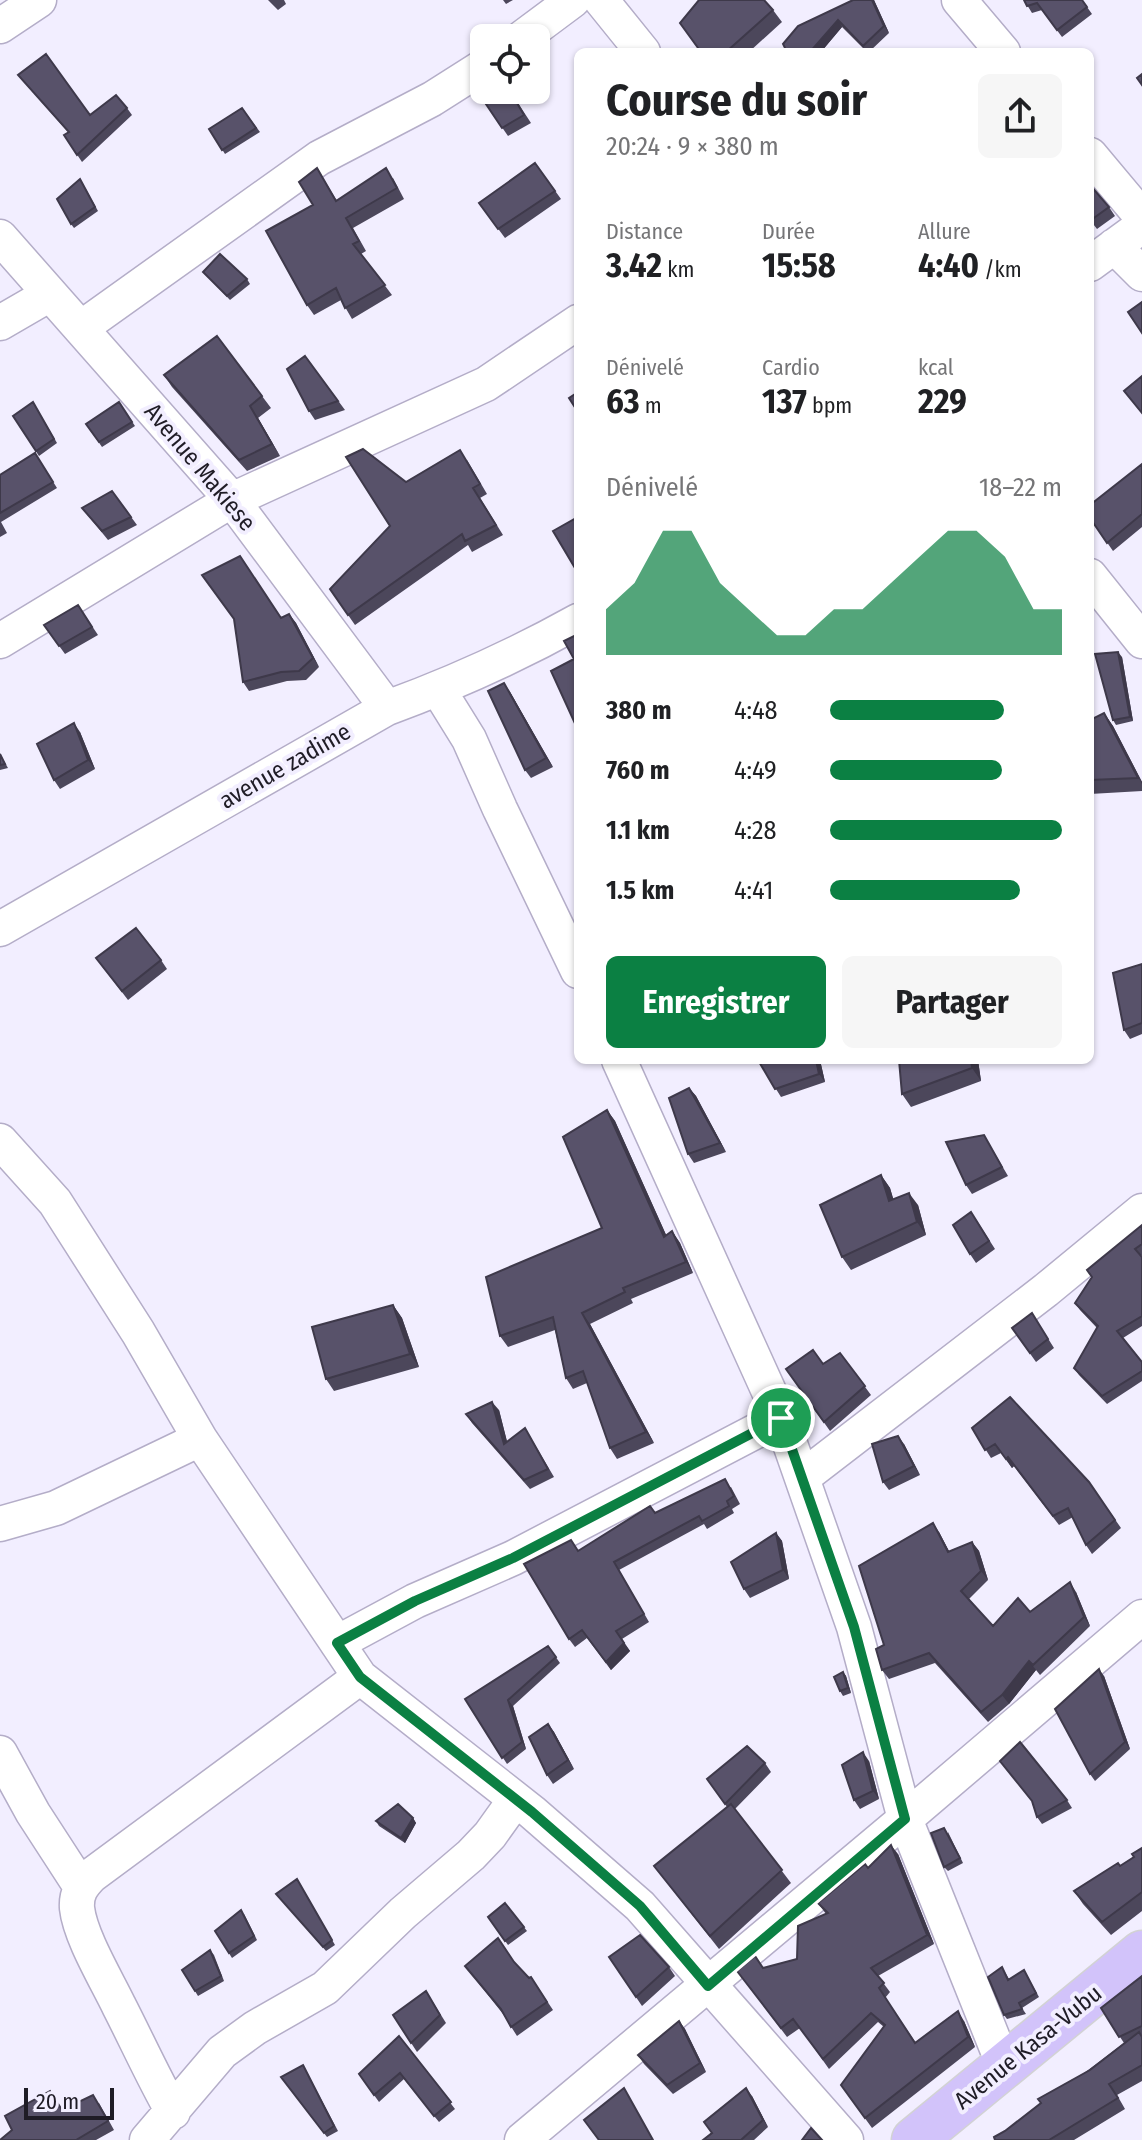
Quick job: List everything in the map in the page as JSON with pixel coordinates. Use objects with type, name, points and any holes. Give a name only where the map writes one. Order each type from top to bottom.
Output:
[{"type":"highway","name":"Avenue Kasa-Vubu","points":[[914,2140],[1142,1953]]},
{"type":"street","points":[[0,26],[39,0]]},
{"type":"street","points":[[541,24],[573,0]]},
{"type":"street","points":[[959,0],[1000,48]]},
{"type":"street","points":[[613,4],[640,48]]},
{"type":"street","points":[[81,328],[319,158],[432,99],[470,75]]},
{"type":"street","points":[[1094,160],[1142,217]]},
{"type":"street","points":[[1142,226],[1102,255],[1142,274]]},
{"type":"street","name":"Avenue Makiese","points":[[0,237],[232,500],[387,708]]},
{"type":"street","points":[[0,323],[50,294]]},
{"type":"street","points":[[0,641],[232,500],[486,384],[574,325]]},
{"type":"street","points":[[1094,581],[1142,641]]},
{"type":"street","name":"avenue zadime","points":[[0,929],[387,708],[438,689],[539,643],[574,623]]},
{"type":"street","points":[[438,689],[469,739],[574,963]]},
{"type":"street","points":[[621,1064],[781,1418],[854,1627],[905,1819],[1004,2066]]},
{"type":"street","points":[[0,1141],[55,1202],[138,1332],[200,1439],[360,1677],[515,1800],[640,1906],[846,2140]]},
{"type":"street","points":[[803,1477],[1046,1290],[1142,1211]]},
{"type":"street","points":[[337,1643],[415,1601],[513,1558],[781,1418]]},
{"type":"street","points":[[0,1524],[56,1508],[200,1439]]},
{"type":"street","points":[[522,2140],[1142,1617]]},
{"type":"street","points":[[173,2112],[147,2066],[93,1953],[77,1911],[81,1887],[92,1875],[360,1677]]},
{"type":"street","points":[[0,1753],[33,1813],[81,1887]]},
{"type":"street","points":[[147,2140],[222,2052],[255,2028],[325,1988],[403,1913],[471,1855],[515,1800]]},
{"type":"building","points":[[699,0],[764,0],[773,10],[730,48],[698,48],[680,23]]},
{"type":"building","points":[[853,0],[872,0],[884,26],[863,46],[838,20],[814,48],[785,48],[783,44],[798,26]]},
{"type":"building","points":[[1024,0],[1082,0],[1087,7],[1057,30],[1037,3],[1027,6]]},
{"type":"building","points":[[46,54],[90,115],[116,95],[127,108],[77,155],[64,135],[69,132],[18,75]]},
{"type":"building","points":[[486,104],[518,104],[524,115],[502,128]]},
{"type":"building","points":[[242,108],[256,128],[222,150],[209,129]]},
{"type":"building","points":[[535,163],[555,191],[498,229],[479,203]]},
{"type":"building","points":[[317,168],[336,201],[386,168],[397,188],[346,218],[359,241],[353,244],[385,285],[345,308],[336,288],[307,305],[266,231],[313,205],[299,182]]},
{"type":"building","points":[[80,179],[95,207],[71,224],[57,199]]},
{"type":"building","points":[[1094,190],[1109,207],[1094,218]]},
{"type":"building","points":[[220,254],[247,279],[227,296],[203,272]]},
{"type":"building","points":[[1142,302],[1142,333],[1128,312]]},
{"type":"building","points":[[217,336],[262,396],[250,406],[272,444],[239,460],[164,375]]},
{"type":"building","points":[[305,356],[338,401],[309,411],[287,369]]},
{"type":"building","points":[[1142,376],[1142,413],[1124,391]]},
{"type":"building","points":[[33,402],[54,439],[36,451],[13,416]]},
{"type":"building","points":[[119,402],[132,422],[99,442],[86,424]]},
{"type":"building","points":[[363,449],[406,482],[460,450],[480,484],[473,488],[496,525],[465,541],[462,534],[348,615],[330,589],[390,526],[346,457]]},
{"type":"building","points":[[35,453],[53,482],[0,513],[0,475]]},
{"type":"building","points":[[1142,464],[1142,514],[1107,543],[1094,524],[1094,502]]},
{"type":"building","points":[[112,491],[131,517],[102,531],[82,508]]},
{"type":"building","points":[[574,519],[574,566],[553,531]]},
{"type":"building","points":[[240,556],[281,618],[289,614],[313,658],[299,671],[281,672],[243,682],[234,619],[202,575]]},
{"type":"building","points":[[78,605],[92,627],[59,646],[44,625]]},
{"type":"building","points":[[574,636],[574,659],[564,641]]},
{"type":"building","points":[[1118,652],[1130,717],[1113,720],[1095,654]]},
{"type":"building","points":[[574,659],[574,721],[551,671]]},
{"type":"building","points":[[504,683],[546,758],[525,770],[488,691]]},
{"type":"building","points":[[1104,713],[1138,778],[1094,780],[1094,718]]},
{"type":"building","points":[[74,723],[88,760],[54,780],[37,744]]},
{"type":"building","points":[[136,928],[161,960],[122,991],[96,958]]},
{"type":"building","points":[[1142,964],[1142,1023],[1124,1030],[1113,973]]},
{"type":"building","points":[[760,1064],[817,1064],[819,1074],[775,1089]]},
{"type":"building","points":[[899,1064],[972,1064],[972,1068],[902,1094]]},
{"type":"building","points":[[689,1088],[720,1143],[688,1154],[669,1098]]},
{"type":"building","points":[[607,1110],[664,1237],[672,1231],[686,1262],[623,1288],[625,1292],[582,1313],[646,1432],[610,1448],[583,1371],[566,1378],[553,1317],[500,1336],[486,1277],[602,1228],[563,1137]]},
{"type":"building","points":[[984,1135],[1002,1167],[966,1185],[946,1142]]},
{"type":"building","points":[[881,1175],[889,1201],[909,1193],[917,1222],[842,1257],[820,1205]]},
{"type":"building","points":[[971,1212],[989,1241],[970,1254],[953,1225]]},
{"type":"building","points":[[1142,1225],[1142,1244],[1135,1249],[1142,1257],[1142,1316],[1117,1331],[1142,1362],[1142,1371],[1102,1396],[1074,1368],[1098,1326],[1075,1303],[1092,1277],[1087,1270]]},
{"type":"building","points":[[393,1305],[410,1354],[326,1379],[312,1327]]},
{"type":"building","points":[[1032,1313],[1048,1339],[1030,1353],[1012,1328]]},
{"type":"building","points":[[813,1350],[823,1364],[840,1353],[865,1386],[824,1422],[786,1369]]},
{"type":"building","points":[[1010,1397],[1089,1482],[1115,1520],[1086,1545],[1068,1508],[1053,1516],[1008,1457],[1006,1459],[995,1444],[985,1450],[972,1428]]},
{"type":"building","points":[[492,1402],[504,1444],[525,1428],[548,1469],[524,1480],[466,1414]]},
{"type":"building","points":[[898,1436],[914,1466],[883,1482],[872,1444]]},
{"type":"building","points":[[725,1479],[734,1496],[727,1501],[729,1506],[702,1521],[699,1516],[614,1562],[644,1614],[616,1631],[624,1643],[606,1662],[582,1630],[569,1639],[524,1564],[571,1540],[578,1551],[650,1506],[655,1513]]},
{"type":"building","points":[[933,1523],[948,1552],[972,1542],[981,1571],[961,1591],[993,1626],[1018,1598],[1030,1612],[1070,1582],[1084,1617],[1033,1665],[1029,1661],[1002,1695],[981,1712],[929,1653],[882,1670],[876,1649],[884,1645],[859,1566]]},
{"type":"building","points":[[776,1533],[783,1570],[744,1589],[731,1562]]},
{"type":"building","points":[[548,1646],[556,1657],[508,1700],[522,1742],[502,1758],[465,1699]]},
{"type":"building","points":[[1099,1669],[1125,1742],[1090,1774],[1055,1709]]},
{"type":"building","points":[[843,1672],[848,1688],[840,1691],[834,1677]]},
{"type":"building","points":[[548,1724],[568,1760],[547,1775],[529,1737]]},
{"type":"building","points":[[1020,1742],[1067,1800],[1037,1817],[1032,1801],[1000,1761]]},
{"type":"building","points":[[747,1746],[765,1763],[725,1804],[707,1779]]},
{"type":"building","points":[[863,1752],[873,1791],[854,1800],[842,1765]]},
{"type":"building","points":[[398,1804],[413,1818],[401,1838],[376,1821]]},
{"type":"building","points":[[731,1804],[782,1870],[710,1936],[654,1866]]},
{"type":"building","points":[[944,1828],[960,1858],[944,1867],[931,1833]]},
{"type":"building","points":[[891,1845],[927,1935],[871,1968],[884,1983],[879,1988],[915,2043],[958,2011],[968,2037],[865,2118],[841,2085],[885,2025],[871,2013],[823,2059],[793,2019],[781,2028],[737,1971],[755,1956],[763,1968],[797,1959],[798,1926],[828,1913],[818,1903],[865,1864],[868,1868]]},
{"type":"building","points":[[1142,1848],[1142,1892],[1102,1922],[1074,1891],[1118,1863],[1120,1866]]},
{"type":"building","points":[[297,1879],[332,1940],[323,1947],[276,1894]]},
{"type":"building","points":[[505,1903],[524,1927],[505,1941],[488,1917]]},
{"type":"building","points":[[241,1910],[254,1936],[229,1953],[215,1931]]},
{"type":"building","points":[[640,1935],[669,1967],[636,1997],[609,1957]]},
{"type":"building","points":[[498,1938],[514,1962],[531,1977],[547,2002],[511,2027],[501,2009],[465,1966]]},
{"type":"building","points":[[210,1950],[221,1976],[195,1991],[182,1970]]},
{"type":"building","points":[[1002,1967],[1008,1980],[1024,1970],[1036,1993],[1019,2003],[1022,2009],[1004,2015],[988,1977]]},
{"type":"building","points":[[1142,1976],[1142,2026],[1119,2037],[1101,2008]]},
{"type":"building","points":[[426,1991],[440,2015],[411,2043],[393,2015]]},
{"type":"building","points":[[679,2021],[700,2063],[667,2085],[638,2055]]},
{"type":"building","points":[[1139,2032],[1142,2037],[1142,2065],[1109,2084],[1118,2098],[1049,2140],[995,2140],[994,2137],[1041,2103],[1038,2099],[1090,2070]]},
{"type":"building","points":[[399,2036],[451,2102],[434,2116],[400,2073],[374,2095],[359,2074]]},
{"type":"building","points":[[303,2065],[334,2126],[324,2133],[281,2077]]},
{"type":"building","points":[[624,2088],[653,2140],[599,2140],[584,2120]]},
{"type":"building","points":[[746,2088],[763,2120],[741,2140],[703,2140],[712,2133],[704,2122]]},
{"type":"building","points":[[50,2091],[62,2110],[93,2095],[108,2121],[76,2140],[0,2140],[12,2130],[5,2116]]},
{"type":"building","points":[[811,2128],[822,2140],[802,2140]]},
{"type":"route","points":[[781,1418],[854,1627],[905,1819],[708,1986],[640,1906],[532,1812],[360,1677],[337,1643],[415,1601],[513,1558],[781,1418]]}]
